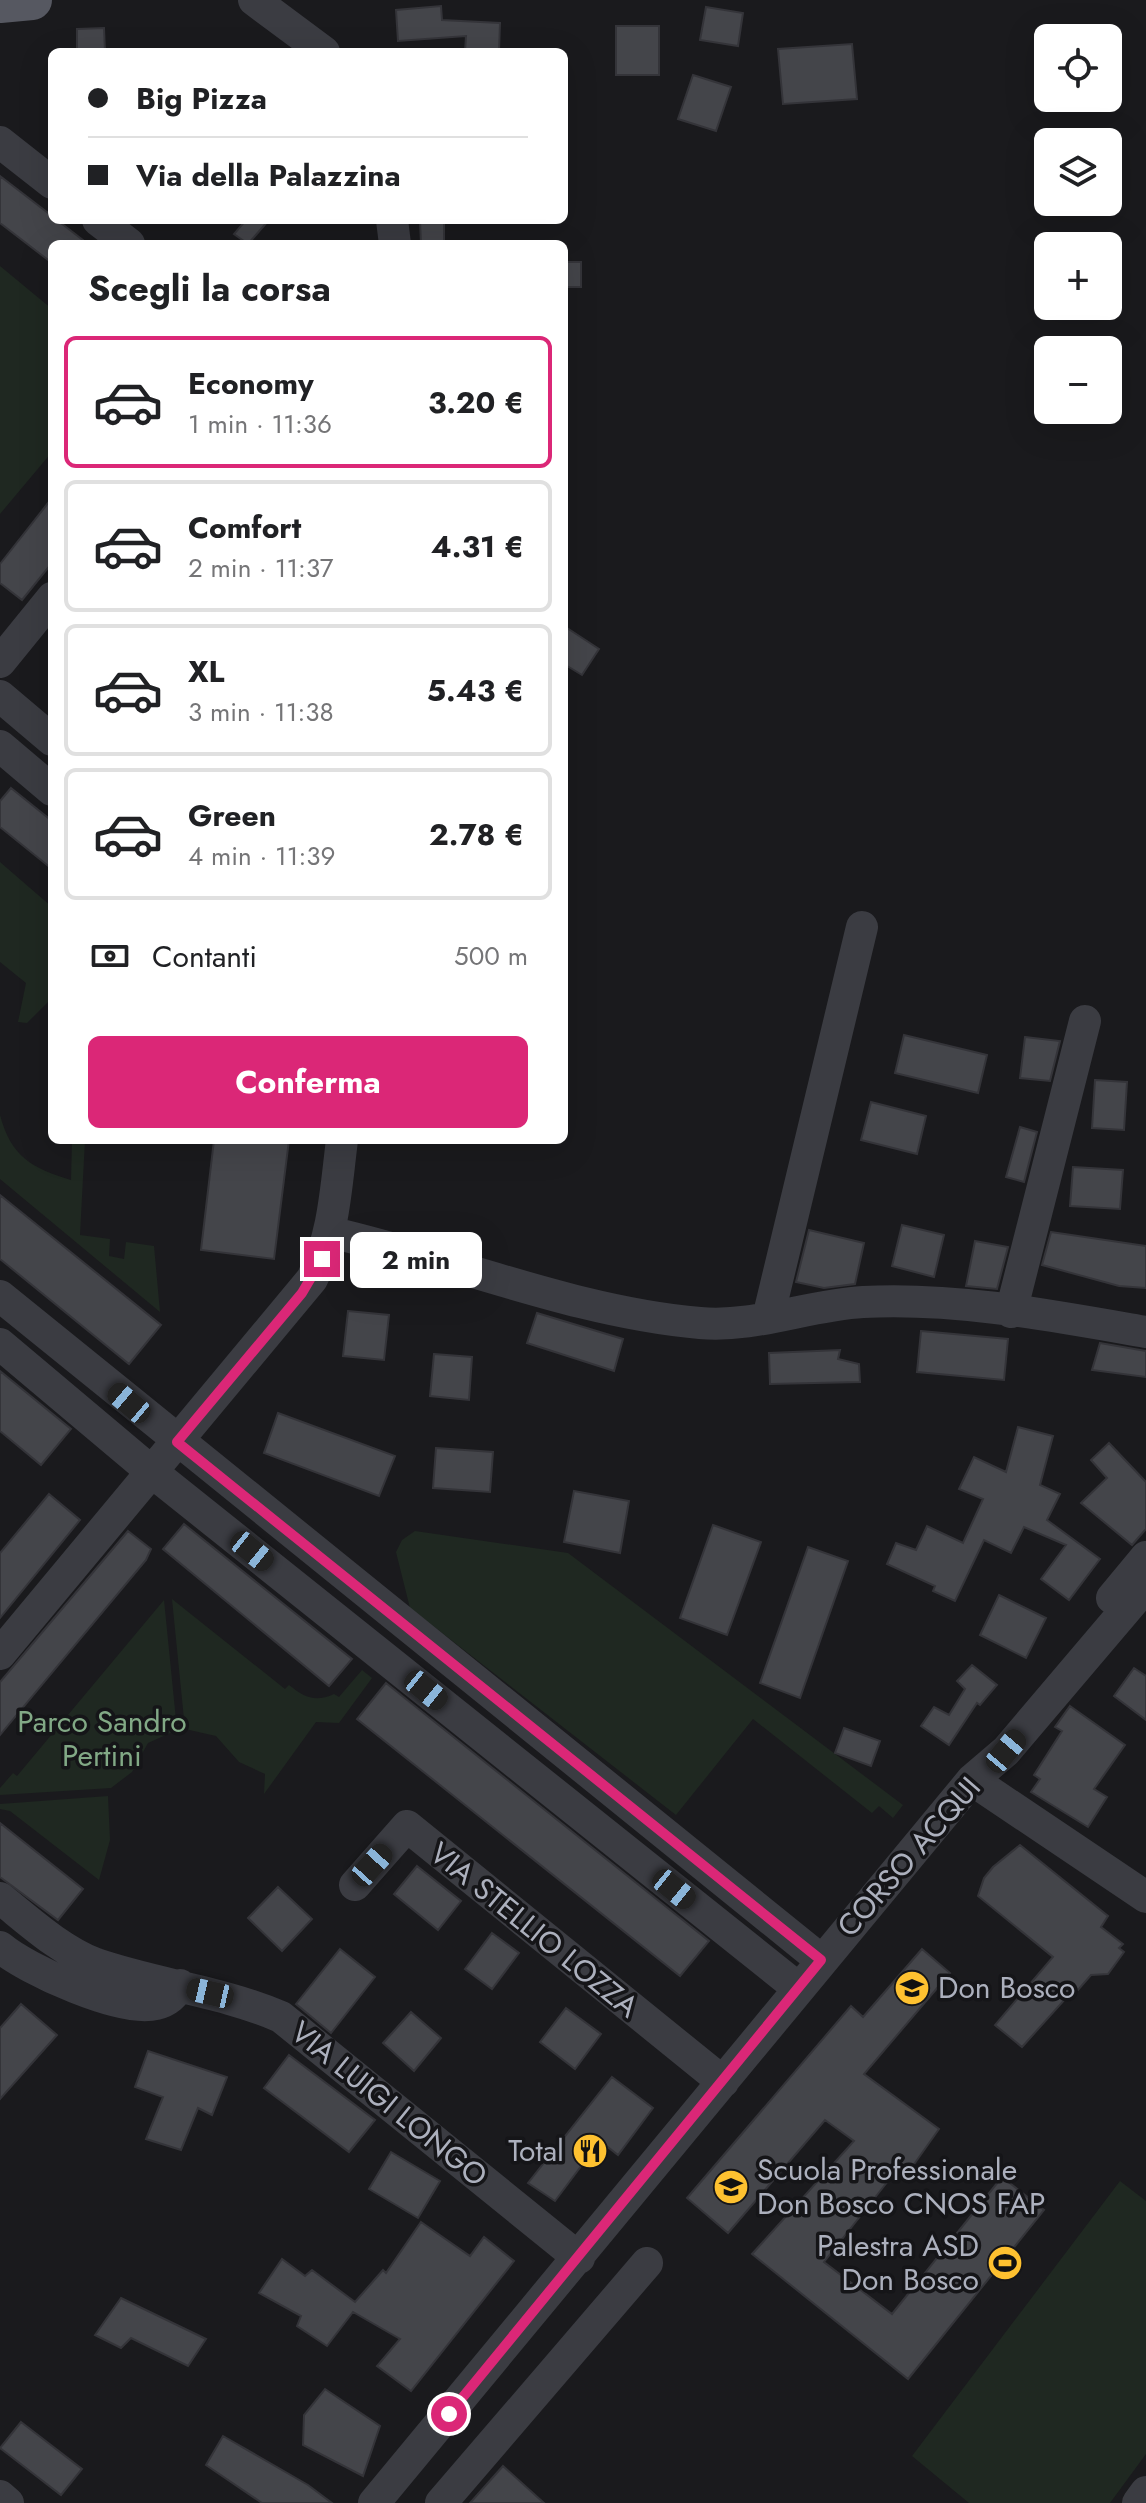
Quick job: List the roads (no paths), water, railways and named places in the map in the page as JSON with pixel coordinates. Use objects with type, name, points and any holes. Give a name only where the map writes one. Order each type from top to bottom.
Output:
[{"type":"main road","points":[[0,3],[32,0]]},
{"type":"street","points":[[254,0],[289,13],[320,48]]},
{"type":"street","points":[[0,142],[48,180]]},
{"type":"street","points":[[103,224],[124,240]]},
{"type":"street","points":[[0,662],[48,603]]},
{"type":"street","points":[[0,696],[48,737]]},
{"type":"street","points":[[0,746],[48,787]]},
{"type":"street","points":[[768,1318],[862,927]]},
{"type":"street","points":[[1011,1312],[1085,1021]]},
{"type":"street","points":[[0,1654],[302,1293],[322,1259],[329,1232],[341,1144]]},
{"type":"street","points":[[329,1232],[625,1311],[702,1323],[768,1318],[858,1302],[884,1301],[1011,1312],[1146,1332]]},
{"type":"street","points":[[0,1296],[821,1960]]},
{"type":"street","points":[[0,1344],[152,1472],[798,1988]]},
{"type":"street","points":[[1146,1557],[992,1741],[972,1780],[1146,1897]]},
{"type":"street","name":"CORSO ACQUI","points":[[374,2503],[972,1780],[1006,1751],[1146,1586]]},
{"type":"street","name":"VIA STELLIO LOZZA","points":[[355,1885],[407,1826],[723,2082]]},
{"type":"street","name":"VIA LUIGI LONGO","points":[[0,1898],[70,1952],[97,1964],[244,2002],[292,2025],[579,2258]]},
{"type":"street","points":[[39,1930],[5,1961],[130,2003],[154,2005],[173,1997],[180,1985]]},
{"type":"street","points":[[441,2503],[647,2263]]},
{"type":"street","points":[[1138,2503],[1146,2492]]},
{"type":"street","points":[[0,2496],[8,2503]]},
{"type":"place","name":"Don Bosco","points":[[912,1988]]},
{"type":"place","name":"Total","points":[[590,2151]]},
{"type":"place","name":"Scuola Professionale Don Bosco CNOS FAP","points":[[731,2187]]},
{"type":"place","name":"Palestra ASD Don Bosco","points":[[1005,2263]]},
{"type":"park label","name":"Parco Sandro Pertini","points":[[102,1739]]}]
